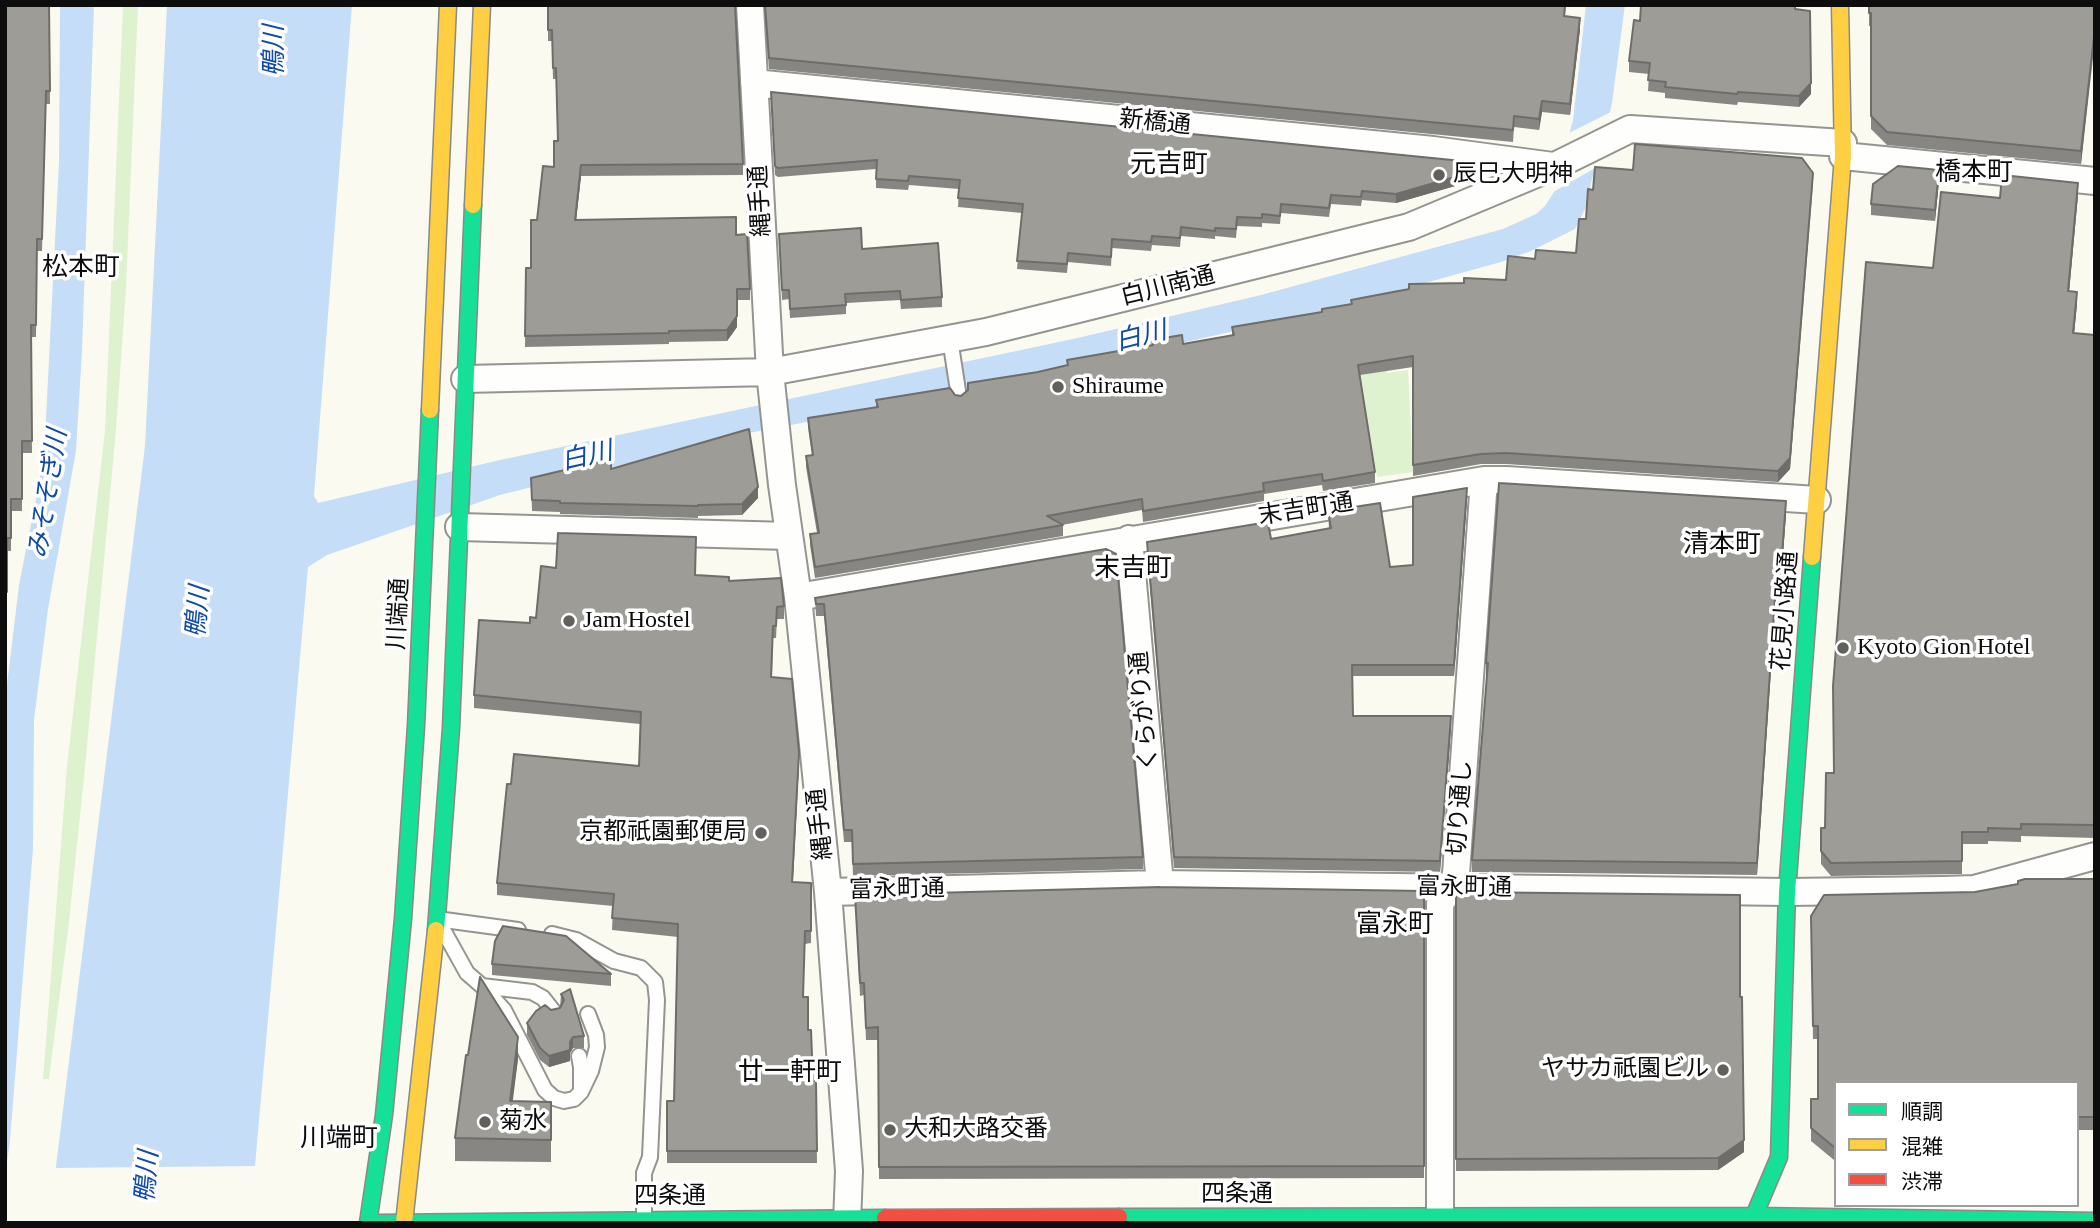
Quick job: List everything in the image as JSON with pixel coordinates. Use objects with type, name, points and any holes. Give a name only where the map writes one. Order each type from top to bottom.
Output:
[{"type":"street","name":"川端通","points":[[368,1223],[384,1115],[403,919],[416,726],[448,5]]},
{"type":"street","points":[[404,1223],[437,919],[451,728],[482,5]]},
{"type":"street","name":"縄手通","points":[[750,5],[778,379],[776,431],[798,597],[828,892],[849,1171],[847,1221]]},
{"type":"street","name":"花見小路通","points":[[1753,1219],[1779,1157],[1787,892],[1843,150],[1840,5]]},
{"type":"street","name":"新橋通","points":[[754,83],[1433,150],[1555,166]]},
{"type":"street","name":"白川南通","points":[[465,379],[778,379],[951,349],[986,332],[1409,227],[1555,166],[1630,129],[1843,150]]},
{"type":"street","points":[[1843,150],[2095,181]]},
{"type":"street","name":"末吉町通","points":[[798,597],[1484,480],[1817,500]]},
{"type":"street","name":"切り通し","points":[[1440,1217],[1440,903],[1451,888],[1456,874],[1484,480]]},
{"type":"street","points":[[459,527],[789,536]]},
{"type":"street","name":"くらがり通","points":[[1129,539],[1160,884]]},
{"type":"street","name":"富永町通","points":[[828,892],[1160,884],[1787,892],[1974,889],[2095,856]]},
{"type":"street","name":"四条通","points":[[379,1223],[1440,1217],[2095,1220]]},
{"type":"lane","points":[[951,349],[959,397]]},
{"type":"lane","points":[[437,919],[467,973],[504,1010],[545,1090],[554,1098],[574,1100],[592,1071],[597,1047],[596,1035],[588,1014]]},
{"type":"lane","points":[[437,919],[557,935],[576,940],[614,961],[641,968],[655,982],[657,1013],[650,1157],[644,1173],[644,1220]]},
{"type":"lane","points":[[482,986],[532,992],[544,998],[554,1012]]},
{"type":"lane","points":[[579,1056],[581,1092]]},
{"type":"green space","points":[[123,5],[138,5],[126,289],[116,430],[69,922],[49,1079],[43,1079],[67,766],[105,430]]},
{"type":"green space","points":[[1384,359],[1387,373],[1408,370],[1413,472],[1377,477],[1359,363]]},
{"type":"water","name":"みそそぎ川","points":[[60,5],[94,5],[82,351],[76,451],[48,609],[34,720],[33,848],[5,1176],[5,701],[19,585],[39,484],[45,438],[59,162]]},
{"type":"water","points":[[167,5],[352,5],[314,496],[318,503],[500,460],[1073,339],[1261,295],[1503,229],[1536,214],[1554,192],[1573,120],[1586,5],[1625,5],[1612,103],[1586,207],[1575,229],[1531,251],[1501,262],[1324,311],[949,395],[754,432],[500,495],[327,555],[308,567],[255,1166],[246,1223],[49,1223],[145,446]]},
{"type":"pier","points":[[1615,110],[1602,164],[1550,194],[1565,135]]},
{"type":"pier","points":[[258,1166],[249,1223],[45,1223],[53,1168]]},
{"type":"building","points":[[5,5],[49,5],[50,91],[46,91],[42,239],[37,239],[36,325],[31,325],[32,441],[22,441],[22,499],[11,499],[11,538],[7,538],[7,592],[5,592]]},
{"type":"building","points":[[548,5],[735,5],[743,164],[581,165],[575,220],[736,217],[736,235],[747,234],[750,289],[737,289],[737,316],[727,330],[525,336],[526,268],[531,268],[531,220],[537,220],[543,166],[554,167],[554,141],[558,141],[556,68],[553,68],[552,30],[548,30]]},
{"type":"building","points":[[765,5],[1565,5],[1564,16],[1580,18],[1570,104],[1542,101],[1539,119],[1514,116],[1513,130],[769,58]]},
{"type":"building","points":[[1641,5],[1795,5],[1795,9],[1810,11],[1811,83],[1799,96],[1737,94],[1665,87],[1666,82],[1648,80],[1650,63],[1629,61],[1634,20],[1640,21]]},
{"type":"building","points":[[1869,5],[2095,5],[2095,28],[2081,151],[1887,132],[1871,116]]},
{"type":"building","points":[[771,92],[1462,161],[1462,175],[1396,194],[1362,191],[1361,197],[1331,195],[1329,208],[1281,204],[1280,216],[1262,214],[1262,218],[1237,217],[1236,229],[1215,228],[1215,231],[1181,227],[1180,238],[1152,236],[1151,242],[1112,239],[1111,257],[1068,253],[1067,264],[1017,261],[1023,204],[958,198],[960,180],[909,176],[908,181],[876,179],[877,160],[778,168],[775,166]]},
{"type":"building","points":[[1635,144],[1802,158],[1813,173],[1790,458],[1778,471],[1506,453],[1481,454],[1413,465],[1413,356],[1358,365],[1375,472],[1323,481],[1322,474],[1263,483],[1264,491],[1143,511],[1142,499],[1047,516],[1063,525],[815,567],[810,534],[819,533],[806,456],[813,455],[808,418],[878,407],[876,400],[950,388],[955,395],[961,396],[968,390],[968,383],[1068,365],[1067,360],[1153,345],[1152,340],[1182,335],[1183,344],[1234,335],[1232,327],[1322,312],[1322,309],[1352,304],[1351,300],[1409,289],[1409,284],[1464,283],[1464,278],[1506,280],[1508,256],[1535,259],[1536,250],[1576,253],[1579,219],[1586,219],[1588,189],[1593,190],[1595,167],[1633,170]]},
{"type":"building","points":[[1898,166],[1939,170],[1935,210],[1871,204],[1873,184]]},
{"type":"building","points":[[2002,175],[2078,183],[2068,291],[2077,292],[2073,333],[2095,335],[2095,825],[2021,824],[2021,829],[1988,828],[1988,832],[1962,832],[1962,861],[1831,863],[1821,851],[1821,828],[1825,828],[1826,773],[1834,773],[1833,686],[1866,262],[1933,268],[1941,192],[2000,198]]},
{"type":"building","points":[[861,228],[862,249],[938,243],[942,297],[901,300],[900,291],[845,294],[846,305],[790,309],[789,290],[782,290],[779,234]]},
{"type":"building","points":[[749,429],[758,487],[742,504],[698,506],[532,500],[531,478],[611,459],[611,469]]},
{"type":"building","points":[[1499,483],[1786,501],[1781,568],[1777,568],[1757,863],[1472,860]]},
{"type":"building","points":[[1467,488],[1454,665],[1352,665],[1353,716],[1451,716],[1440,861],[1174,857],[1147,542],[1268,522],[1271,539],[1331,528],[1328,511],[1380,503],[1390,567],[1413,565],[1413,497]]},
{"type":"building","points":[[558,533],[696,537],[695,575],[729,577],[729,581],[781,578],[784,606],[777,607],[776,626],[773,626],[771,677],[792,679],[799,752],[792,882],[811,883],[811,931],[805,931],[803,997],[808,997],[808,1030],[811,1030],[813,1081],[816,1081],[817,1151],[667,1151],[667,1101],[674,1101],[678,924],[612,918],[614,894],[497,883],[507,784],[511,784],[514,754],[639,766],[641,712],[474,695],[479,620],[530,623],[530,617],[536,618],[541,566],[556,568]]},
{"type":"building","points":[[1106,549],[1116,554],[1143,857],[853,864],[852,830],[844,830],[824,604],[816,604],[815,598]]},
{"type":"building","points":[[2095,879],[2095,1117],[2079,1117],[2079,1081],[1834,1081],[1834,1147],[1811,1128],[1811,1099],[1818,1099],[1818,1026],[1813,1026],[1811,916],[1824,895],[1975,892],[2018,884],[2018,881]]},
{"type":"building","points":[[1160,887],[1424,891],[1424,1166],[879,1167],[878,1027],[866,1028],[864,983],[860,983],[855,895]]},
{"type":"building","points":[[1459,892],[1740,895],[1744,1140],[1718,1158],[1456,1159],[1456,896]]},
{"type":"building","points":[[503,926],[566,936],[611,974],[492,964],[495,941]]},
{"type":"building","points":[[480,977],[518,1037],[510,1101],[551,1102],[551,1140],[455,1138]]},
{"type":"building","points":[[570,989],[584,1036],[573,1037],[570,1050],[549,1056],[540,1048],[527,1023],[536,1011],[545,1005],[551,1010],[560,1008],[564,1000],[561,994]]},
{"type":"traffic: fast","points":[[436,930],[451,728],[473,205]]},
{"type":"traffic: fast","points":[[368,1223],[384,1115],[403,919],[416,726],[430,410]]},
{"type":"traffic: fast","points":[[1754,1216],[1779,1157],[1787,892],[1812,557]]},
{"type":"traffic: fast","points":[[1119,1217],[1754,1216],[2095,1221]]},
{"type":"traffic: fast","points":[[379,1223],[885,1218]]},
{"type":"traffic: slow","points":[[430,410],[448,5]]},
{"type":"traffic: slow","points":[[473,205],[482,5]]},
{"type":"traffic: slow","points":[[1812,557],[1843,156],[1840,5]]},
{"type":"traffic: slow","points":[[404,1223],[436,930]]},
{"type":"traffic: jam","points":[[885,1218],[1119,1217]]},
{"type":"place","name":"辰巳大明神","points":[[1439,175]]},
{"type":"place","name":"Shiraume","points":[[1058,387]]},
{"type":"place","name":"Jam Hostel","points":[[569,621]]},
{"type":"place","name":"Kyoto Gion Hotel","points":[[1843,648]]},
{"type":"place","name":"京都祇園郵便局","points":[[761,833]]},
{"type":"place","name":"ヤサカ祇園ビル","points":[[1723,1070]]},
{"type":"place","name":"菊水","points":[[485,1122]]},
{"type":"place","name":"大和大路交番","points":[[890,1130]]},
{"type":"district","name":"元吉町","points":[[1169,165]]},
{"type":"district","name":"橋本町","points":[[1974,173]]},
{"type":"district","name":"松本町","points":[[81,268]]},
{"type":"district","name":"清本町","points":[[1722,545]]},
{"type":"district","name":"末吉町","points":[[1133,569]]},
{"type":"district","name":"富永町","points":[[1395,925]]},
{"type":"district","name":"廿一軒町","points":[[790,1073]]},
{"type":"district","name":"川端町","points":[[339,1139]]},
{"type":"water label","name":"鴨川","points":[[275,51]]},
{"type":"water label","name":"白川","points":[[1141,337]]},
{"type":"water label","name":"白川","points":[[587,457]]},
{"type":"water label","name":"鴨川","points":[[199,612]]},
{"type":"water label","name":"鴨川","points":[[148,1177]]}]
